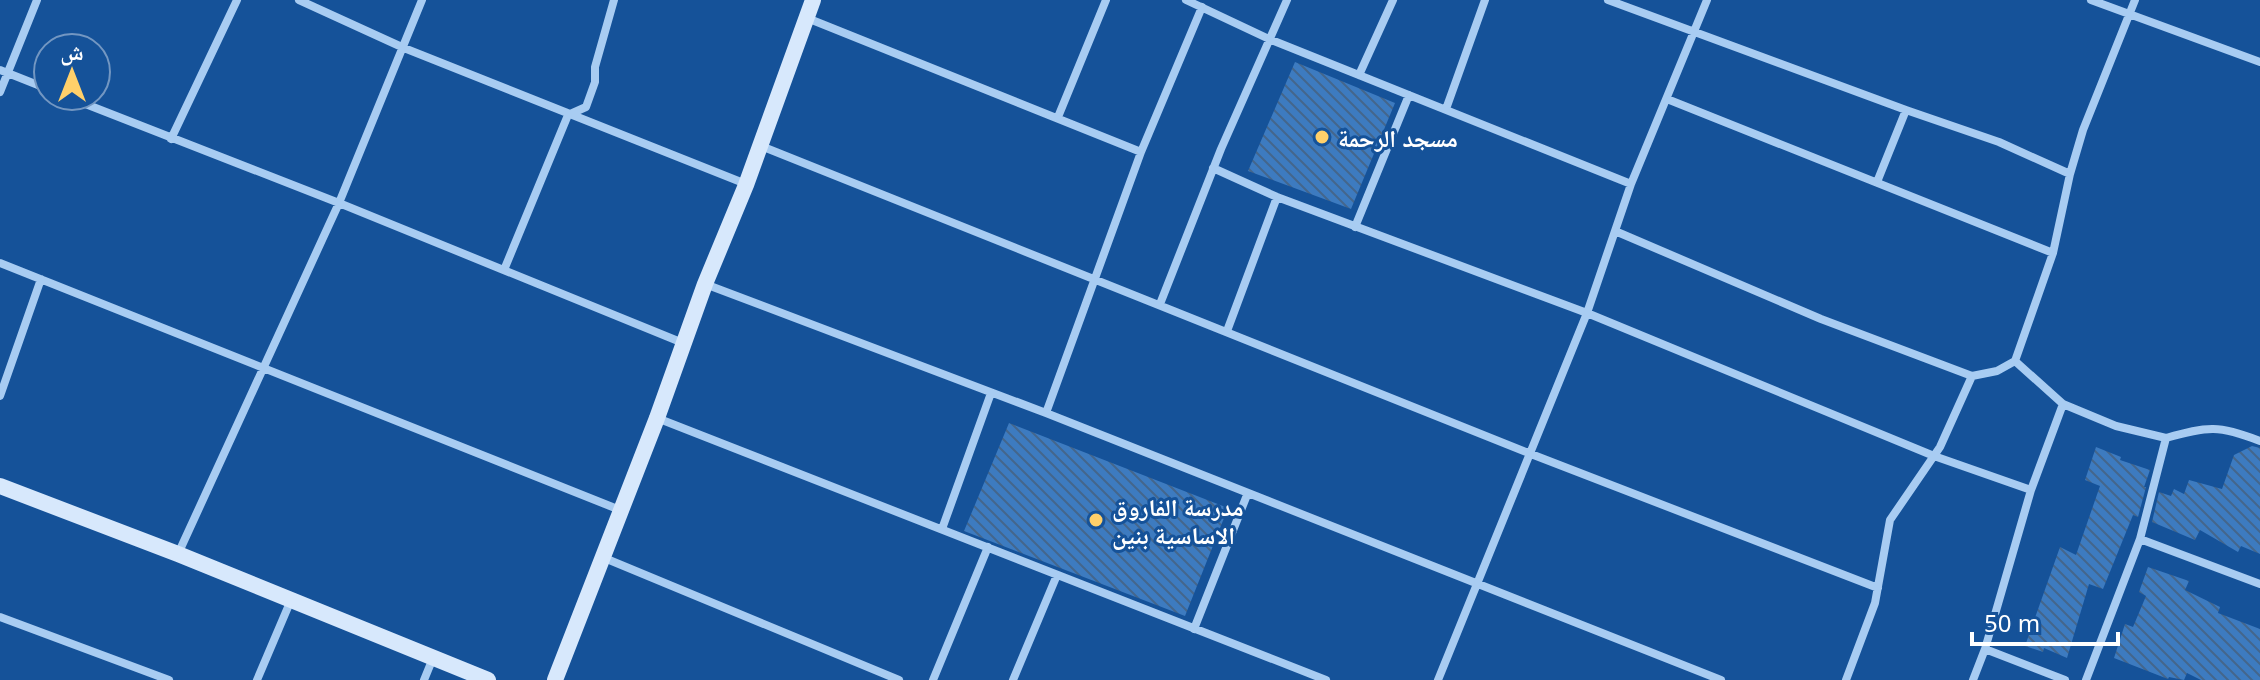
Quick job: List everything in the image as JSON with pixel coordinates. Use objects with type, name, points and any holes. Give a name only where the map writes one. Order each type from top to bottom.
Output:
[{"type":"street","points":[[0,92],[4,71],[37,0]]},
{"type":"street","points":[[171,139],[237,0]]},
{"type":"street","points":[[299,0],[404,48],[746,185]]},
{"type":"street","points":[[178,554],[339,203],[422,0]]},
{"type":"street","points":[[504,270],[568,115],[586,107],[614,0]]},
{"type":"street","points":[[555,680],[657,418],[705,284],[761,146],[813,0]]},
{"type":"street","points":[[1058,117],[1106,0]]},
{"type":"street","points":[[1186,0],[1269,39],[1631,184]]},
{"type":"street","points":[[1160,304],[1213,168],[1287,0]]},
{"type":"street","points":[[1359,75],[1393,0]]},
{"type":"street","points":[[1446,109],[1485,0]]},
{"type":"street","points":[[1608,0],[1999,142],[2070,174]]},
{"type":"street","points":[[1438,680],[1587,313],[1631,184],[1707,0]]},
{"type":"street","points":[[2091,0],[2260,62]]},
{"type":"street","points":[[1615,231],[1821,319],[1972,376],[1997,371],[2015,361],[2053,253],[2083,130],[2135,0]]},
{"type":"street","points":[[1046,413],[1141,152],[1202,7]]},
{"type":"street","points":[[806,18],[1141,152]]},
{"type":"street","points":[[4,71],[32,82]]},
{"type":"street","points":[[1355,227],[1409,95]]},
{"type":"street","points":[[1667,99],[2053,253]]},
{"type":"street","points":[[1877,182],[1906,110]]},
{"type":"street","points":[[104,112],[339,203],[683,343]]},
{"type":"street","points":[[761,146],[1531,454],[1878,588]]},
{"type":"street","points":[[1213,168],[1277,197],[1587,313],[1934,456],[2031,490]]},
{"type":"street","points":[[1227,331],[1277,197]]},
{"type":"street","points":[[0,263],[620,510]]},
{"type":"street","points":[[0,396],[41,279]]},
{"type":"street","points":[[705,284],[1046,413],[1721,680]]},
{"type":"street","points":[[2015,361],[2063,404],[2116,426],[2166,438],[2203,427],[2218,428],[2260,441]]},
{"type":"street","points":[[1846,680],[1875,603],[1890,520],[1934,456],[1972,376]]},
{"type":"street","points":[[942,529],[991,393]]},
{"type":"street","points":[[1973,680],[1985,649],[2031,490],[2063,404]]},
{"type":"street","points":[[657,418],[1326,680]]},
{"type":"street","points":[[2086,680],[2140,539],[2166,438]]},
{"type":"street","points":[[0,486],[178,554],[488,680]]},
{"type":"street","points":[[1194,629],[1247,495]]},
{"type":"street","points":[[2140,539],[2260,584]]},
{"type":"street","points":[[933,680],[988,547]]},
{"type":"street","points":[[601,556],[899,680]]},
{"type":"street","points":[[1013,680],[1057,575]]},
{"type":"street","points":[[257,680],[291,599]]},
{"type":"street","points":[[0,617],[169,680]]},
{"type":"street","points":[[1985,649],[2065,680]]},
{"type":"street","points":[[424,680],[433,657]]},
{"type":"building","name":"مسجد الرحمة","points":[[1295,62],[1395,103],[1351,209],[1248,171]]},
{"type":"building","name":"مدرسة الفاروق الاساسية بنين","points":[[1009,423],[1228,508],[1185,616],[964,531]]},
{"type":"building","points":[[2252,446],[2260,448],[2260,554],[2241,546],[2238,552],[2200,530],[2195,540],[2152,522],[2159,492],[2171,496],[2174,489],[2184,494],[2189,480],[2222,489],[2234,455]]},
{"type":"building","points":[[2096,447],[2121,457],[2120,460],[2150,470],[2138,517],[2133,515],[2103,589],[2089,584],[2067,658],[2044,648],[2043,652],[2025,646],[2060,547],[2076,555],[2100,486],[2085,480]]},
{"type":"building","points":[[2148,567],[2189,581],[2185,590],[2220,607],[2218,613],[2260,629],[2260,680],[2201,680],[2187,673],[2184,680],[2168,679],[2114,658],[2125,624],[2133,627],[2146,596],[2139,592]]},
{"type":"place","name":"مسجد الرحمة","points":[[1322,137]]},
{"type":"place","name":"مدرسة الفاروق الاساسية بنين","points":[[1096,520]]}]
